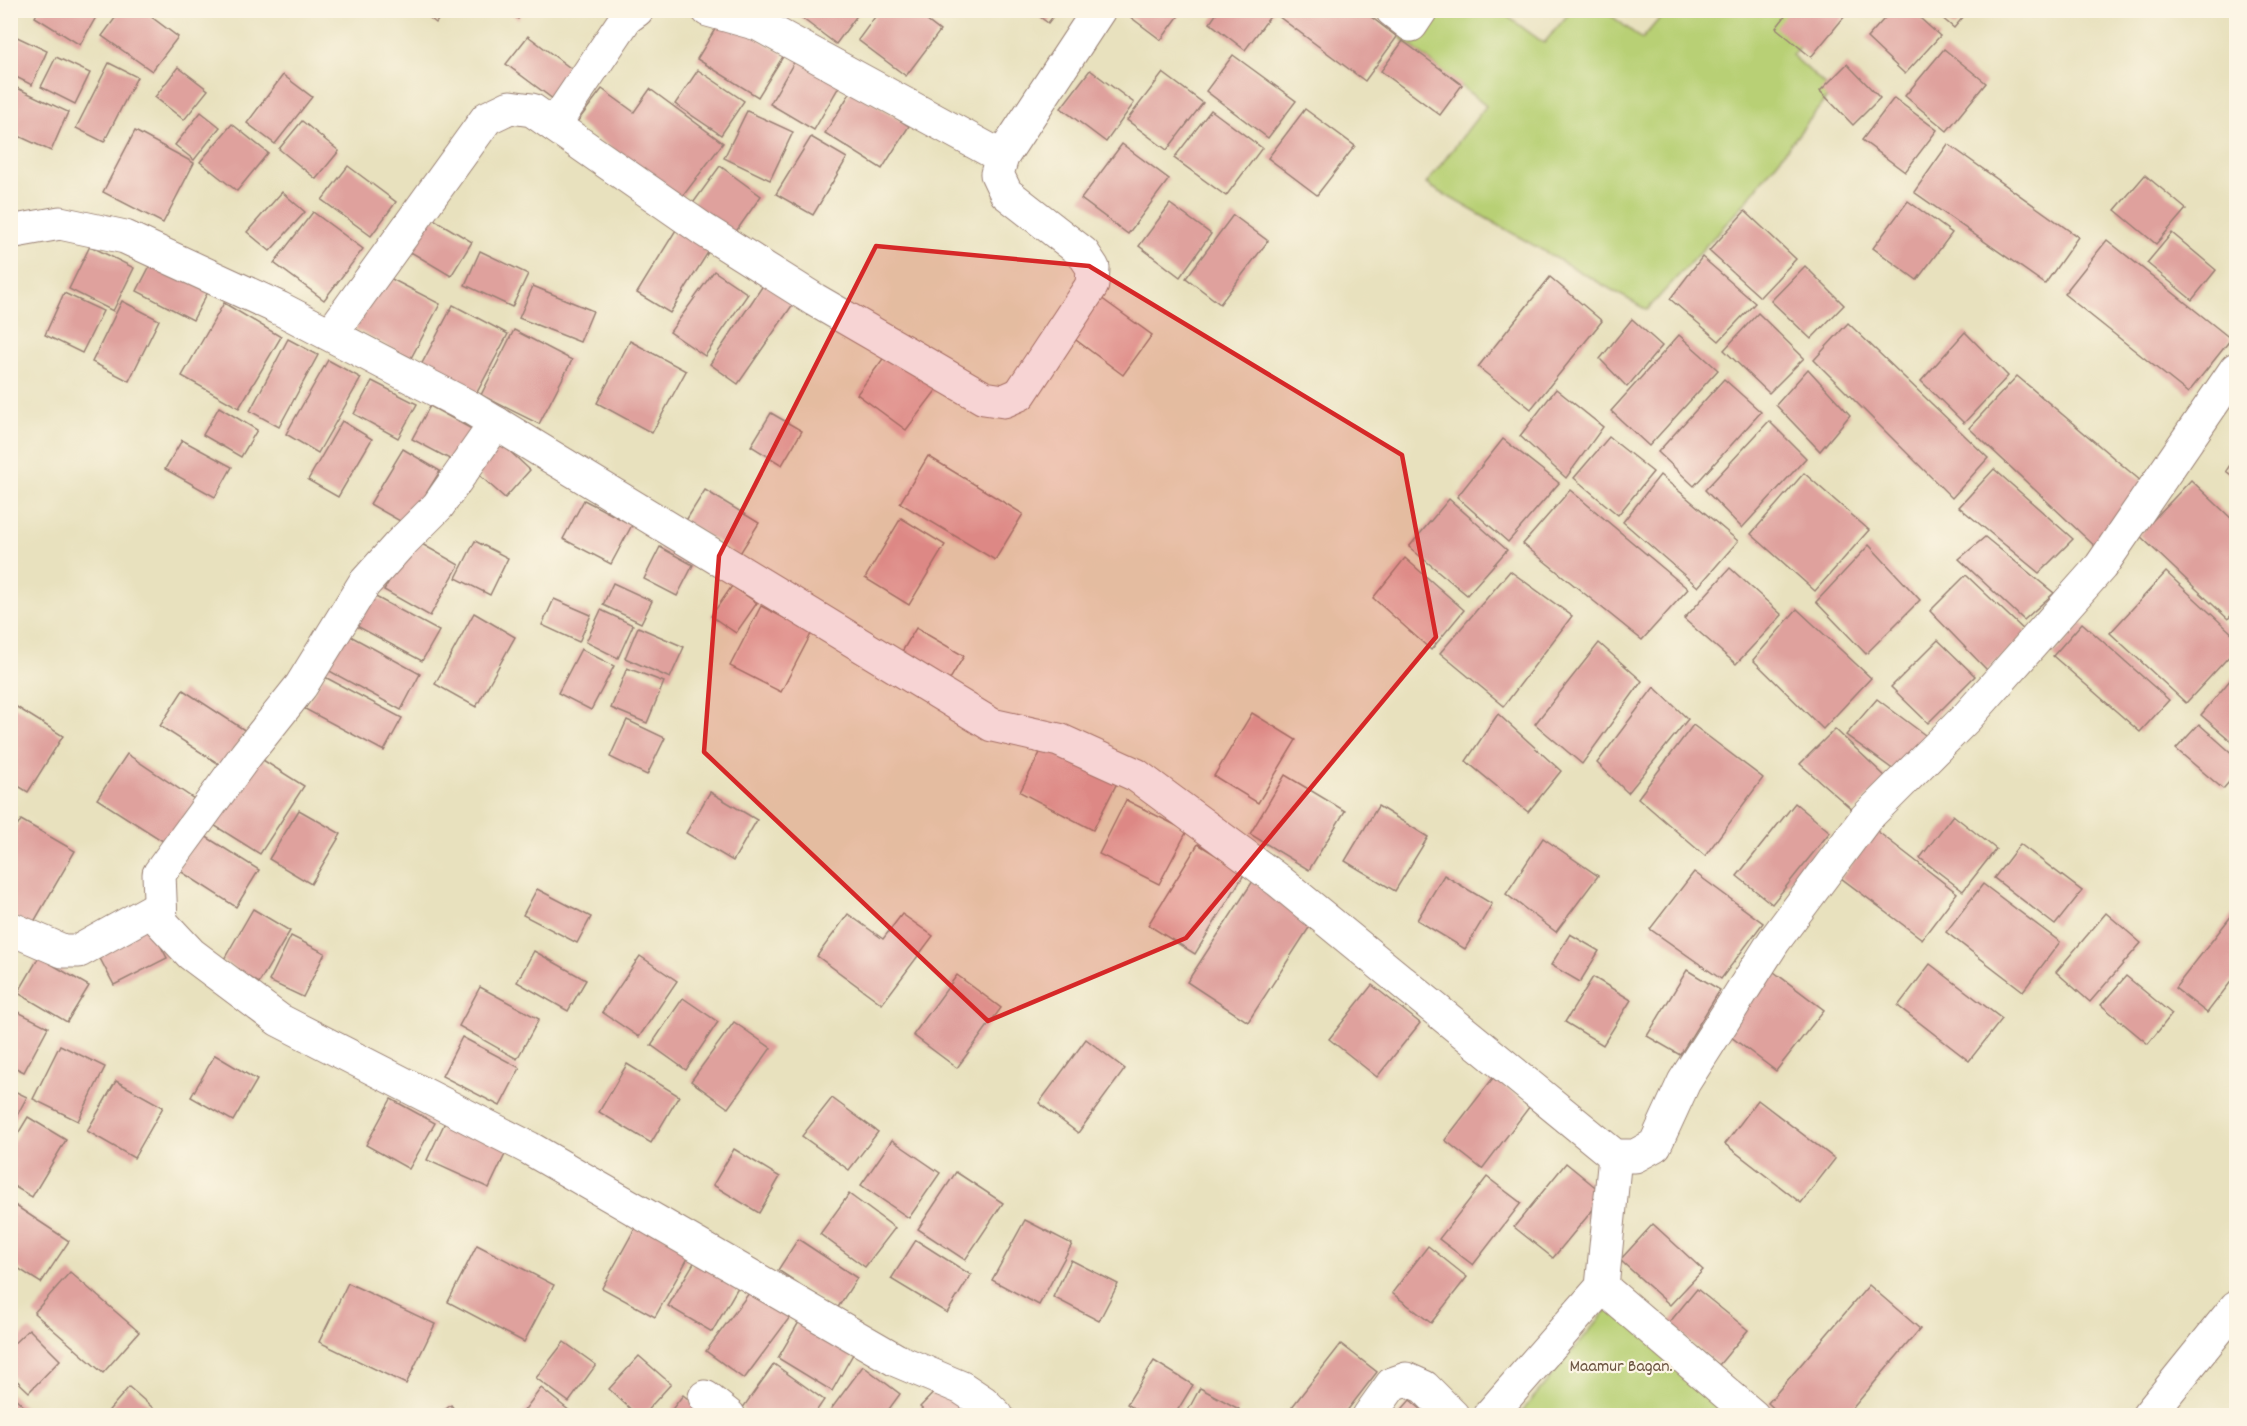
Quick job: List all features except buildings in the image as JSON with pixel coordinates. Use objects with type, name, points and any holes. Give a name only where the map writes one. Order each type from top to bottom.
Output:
[{"type":"street","points":[[554,125],[626,18],[638,10]]},
{"type":"street","points":[[708,10],[758,24],[1002,157]]},
{"type":"street","points":[[331,334],[487,118],[510,107],[532,110],[704,230],[815,300],[984,398],[1004,401],[1020,393],[1092,285],[1093,268],[1083,253],[1006,193],[997,174],[1002,157],[1100,10]]},
{"type":"street","points":[[1392,10],[1411,25],[1421,10]]},
{"type":"street","points":[[10,232],[60,223],[125,237],[279,308],[471,408],[992,725],[1059,740],[1136,775],[1279,881],[1615,1156],[1635,1156],[1655,1145],[1684,1082],[1774,941],[1830,865],[1866,818],[1967,717],[2101,566],[2236,369]]},
{"type":"street","points":[[496,423],[438,506],[364,584],[301,686],[246,755],[159,874],[161,922],[191,954],[279,1020],[529,1148],[896,1360],[962,1388],[983,1402],[997,1416]]},
{"type":"street","points":[[10,928],[63,951],[78,951],[160,906]]},
{"type":"street","points":[[1489,1416],[1602,1287],[1615,1156]]},
{"type":"street","points":[[1602,1287],[1752,1416]]},
{"type":"street","points":[[2148,1416],[2236,1307]]},
{"type":"street","points":[[1369,1416],[1392,1384],[1406,1379],[1424,1387],[1453,1416]]},
{"type":"highlighted area","points":[[876,246],[1089,266],[1402,455],[1436,637],[1186,938],[988,1021],[704,752],[719,556]]},
{"type":"green space","points":[[1687,10],[1791,11],[1813,31],[1792,55],[1832,91],[1744,204],[1647,310],[1426,184],[1486,106],[1401,38],[1421,11],[1500,11],[1544,43],[1571,11],[1605,11],[1642,39],[1666,11],[1680,11],[1684,15]]},
{"type":"green space","name":"Maamur Bagan.","points":[[1616,1299],[1753,1416],[1518,1416]]}]
